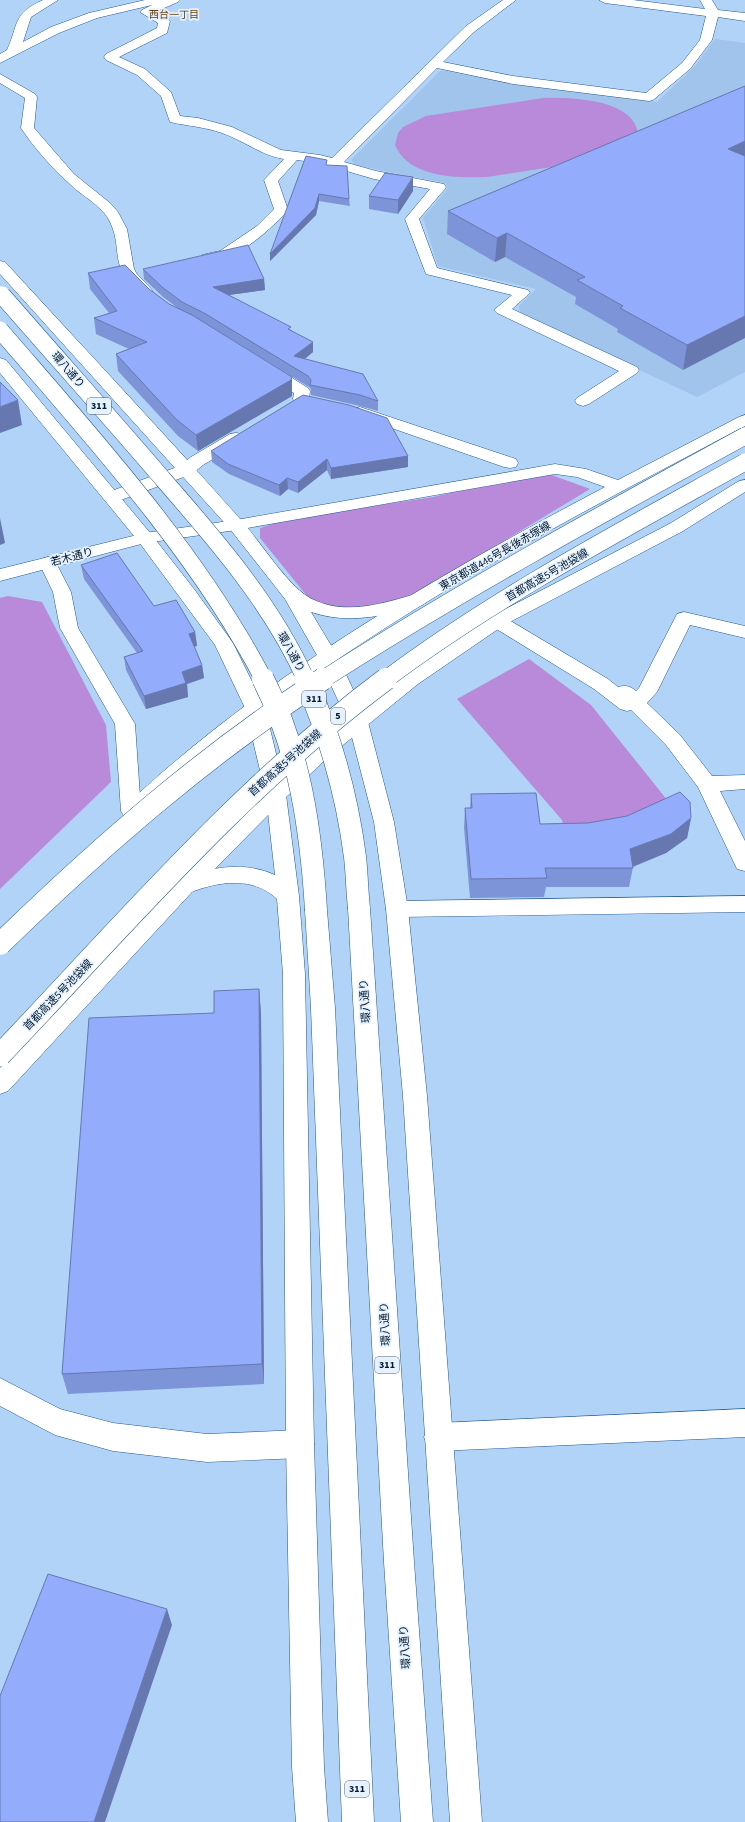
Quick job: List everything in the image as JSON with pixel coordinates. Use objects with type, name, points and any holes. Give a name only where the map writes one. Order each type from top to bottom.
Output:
[{"type":"main road","points":[[12,53],[22,22],[26,15],[39,6],[52,0]]},
{"type":"main road","points":[[113,11],[139,0]]},
{"type":"main road","points":[[0,59],[55,30],[93,15],[161,0]]},
{"type":"main road","points":[[174,0],[146,12],[164,21],[163,30],[110,57],[141,72],[167,95],[175,119],[198,122],[227,130],[278,154],[336,163],[374,175],[439,187],[412,219],[431,271],[523,293],[502,310],[631,370],[583,401]]},
{"type":"main road","points":[[605,0],[745,17]]},
{"type":"main road","points":[[434,64],[513,80],[649,97],[686,66],[706,40],[713,12],[706,0]]},
{"type":"main road","points":[[336,163],[470,29],[504,1]]},
{"type":"main road","points":[[0,78],[31,97],[27,128],[42,147],[77,184],[100,200],[113,214],[118,223],[123,255],[131,276],[157,301]]},
{"type":"main road","points":[[196,261],[225,254],[262,229],[281,210],[271,180],[294,156]]},
{"type":"main road","points":[[2,268],[236,525],[292,596],[328,658],[358,722],[384,822],[397,909],[415,1096],[466,1822]]},
{"type":"main road","points":[[131,276],[145,272]]},
{"type":"main road","name":"環八通り","points":[[0,293],[198,519],[242,574],[273,620],[303,673],[318,710],[341,784],[354,850],[359,908],[400,1578],[417,1822]]},
{"type":"main road","name":"311","points":[[0,330],[125,476],[208,585],[229,617],[263,679],[286,732],[302,790],[313,853],[323,1008],[358,1822]]},
{"type":"main road","points":[[257,363],[302,391],[302,403]]},
{"type":"main road","points":[[2,367],[145,538],[188,593],[224,643],[255,708],[276,795],[288,896],[294,974],[300,1444],[308,1767],[312,1822]]},
{"type":"main road","points":[[347,408],[510,463]]},
{"type":"main road","name":"東京都道446号長後赤塚線","points":[[0,941],[132,811],[214,738],[255,708],[328,658],[420,599],[619,486],[745,420]]},
{"type":"main road","points":[[112,498],[186,470],[197,461],[252,428]]},
{"type":"main road","points":[[0,944],[79,869],[138,817],[262,721],[311,687],[389,636],[508,566],[745,436]]},
{"type":"main road","name":"首都高速5号池袋線","points":[[0,1055],[164,882],[258,786],[311,738],[359,699],[409,661],[533,582],[745,462]]},
{"type":"main road","name":"若木通り","points":[[0,575],[145,538],[236,525],[555,469],[582,472],[619,486]]},
{"type":"main road","points":[[0,1084],[184,886],[276,795],[320,753],[411,679],[497,621],[677,527],[745,485]]},
{"type":"main road","points":[[48,563],[62,592],[69,628],[125,724],[132,811]]},
{"type":"main road","points":[[292,596],[304,604],[317,609],[352,613],[388,609],[420,599]]},
{"type":"main road","points":[[497,621],[600,684],[627,704],[636,702],[647,692],[684,618],[745,632]]},
{"type":"main road","points":[[573,653],[610,677],[673,740],[707,784],[745,863]]},
{"type":"main road","points":[[707,784],[745,782]]},
{"type":"main road","points":[[184,886],[213,876],[247,875],[274,883],[288,896]]},
{"type":"main road","points":[[397,909],[745,904]]},
{"type":"main road","points":[[0,1391],[54,1421],[113,1437],[207,1448],[300,1444]]},
{"type":"main road","points":[[438,1437],[745,1423]]},
{"type":"shaded area","points":[[715,39],[745,43],[745,372],[697,397],[520,314],[519,306],[536,289],[438,266],[423,218],[448,188],[445,183],[355,165],[351,160],[440,71],[447,71],[508,83],[657,102],[695,66]]},
{"type":"shaded area","points":[[543,98],[569,98],[614,107],[626,114],[634,123],[638,135],[584,162],[487,177],[448,176],[422,170],[411,164],[402,156],[395,145],[398,133],[403,127],[426,116]]},
{"type":"shaded area","points":[[549,474],[590,489],[413,596],[363,609],[335,607],[311,601],[260,538],[260,528],[273,524],[354,509],[433,497],[506,480]]},
{"type":"shaded area","points":[[8,596],[42,602],[106,725],[111,782],[0,889],[0,598]]},
{"type":"shaded area","points":[[529,659],[591,705],[676,811],[567,843],[562,820],[457,699]]},
{"type":"building","points":[[745,86],[745,141],[728,149],[745,156],[745,316],[687,345],[620,308],[623,306],[577,280],[585,277],[507,233],[497,238],[448,211]]},
{"type":"building","points":[[306,156],[327,160],[326,165],[347,166],[349,199],[319,194],[315,208],[270,254]]},
{"type":"building","points":[[385,173],[413,177],[398,200],[369,196]]},
{"type":"building","points":[[248,245],[264,279],[213,287],[291,327],[288,329],[313,342],[294,356],[363,374],[378,401],[360,395],[310,385],[311,380],[308,376],[204,313],[182,302],[162,287],[143,269]]},
{"type":"building","points":[[125,265],[149,289],[169,304],[192,315],[292,377],[291,380],[196,435],[177,420],[116,354],[147,342],[94,318],[117,311],[88,273]]},
{"type":"building","points":[[0,382],[18,400],[0,407]]},
{"type":"building","points":[[303,395],[349,405],[387,418],[408,456],[331,468],[327,459],[298,482],[287,478],[279,485],[228,464],[211,451]]},
{"type":"building","points":[[117,553],[154,606],[176,600],[195,632],[189,634],[202,665],[182,672],[186,683],[144,696],[124,657],[143,651],[81,565]]},
{"type":"building","points":[[680,792],[690,802],[691,818],[671,834],[630,849],[633,868],[545,868],[547,878],[471,879],[465,808],[472,808],[471,794],[536,793],[540,824],[588,823],[627,816]]},
{"type":"building","points":[[259,989],[262,1364],[62,1374],[89,1018],[214,1013],[214,991]]},
{"type":"building","points":[[48,1574],[167,1609],[94,1822],[0,1822],[0,1696]]},
{"type":"district","name":"西台一丁目","points":[[174,15]]}]
